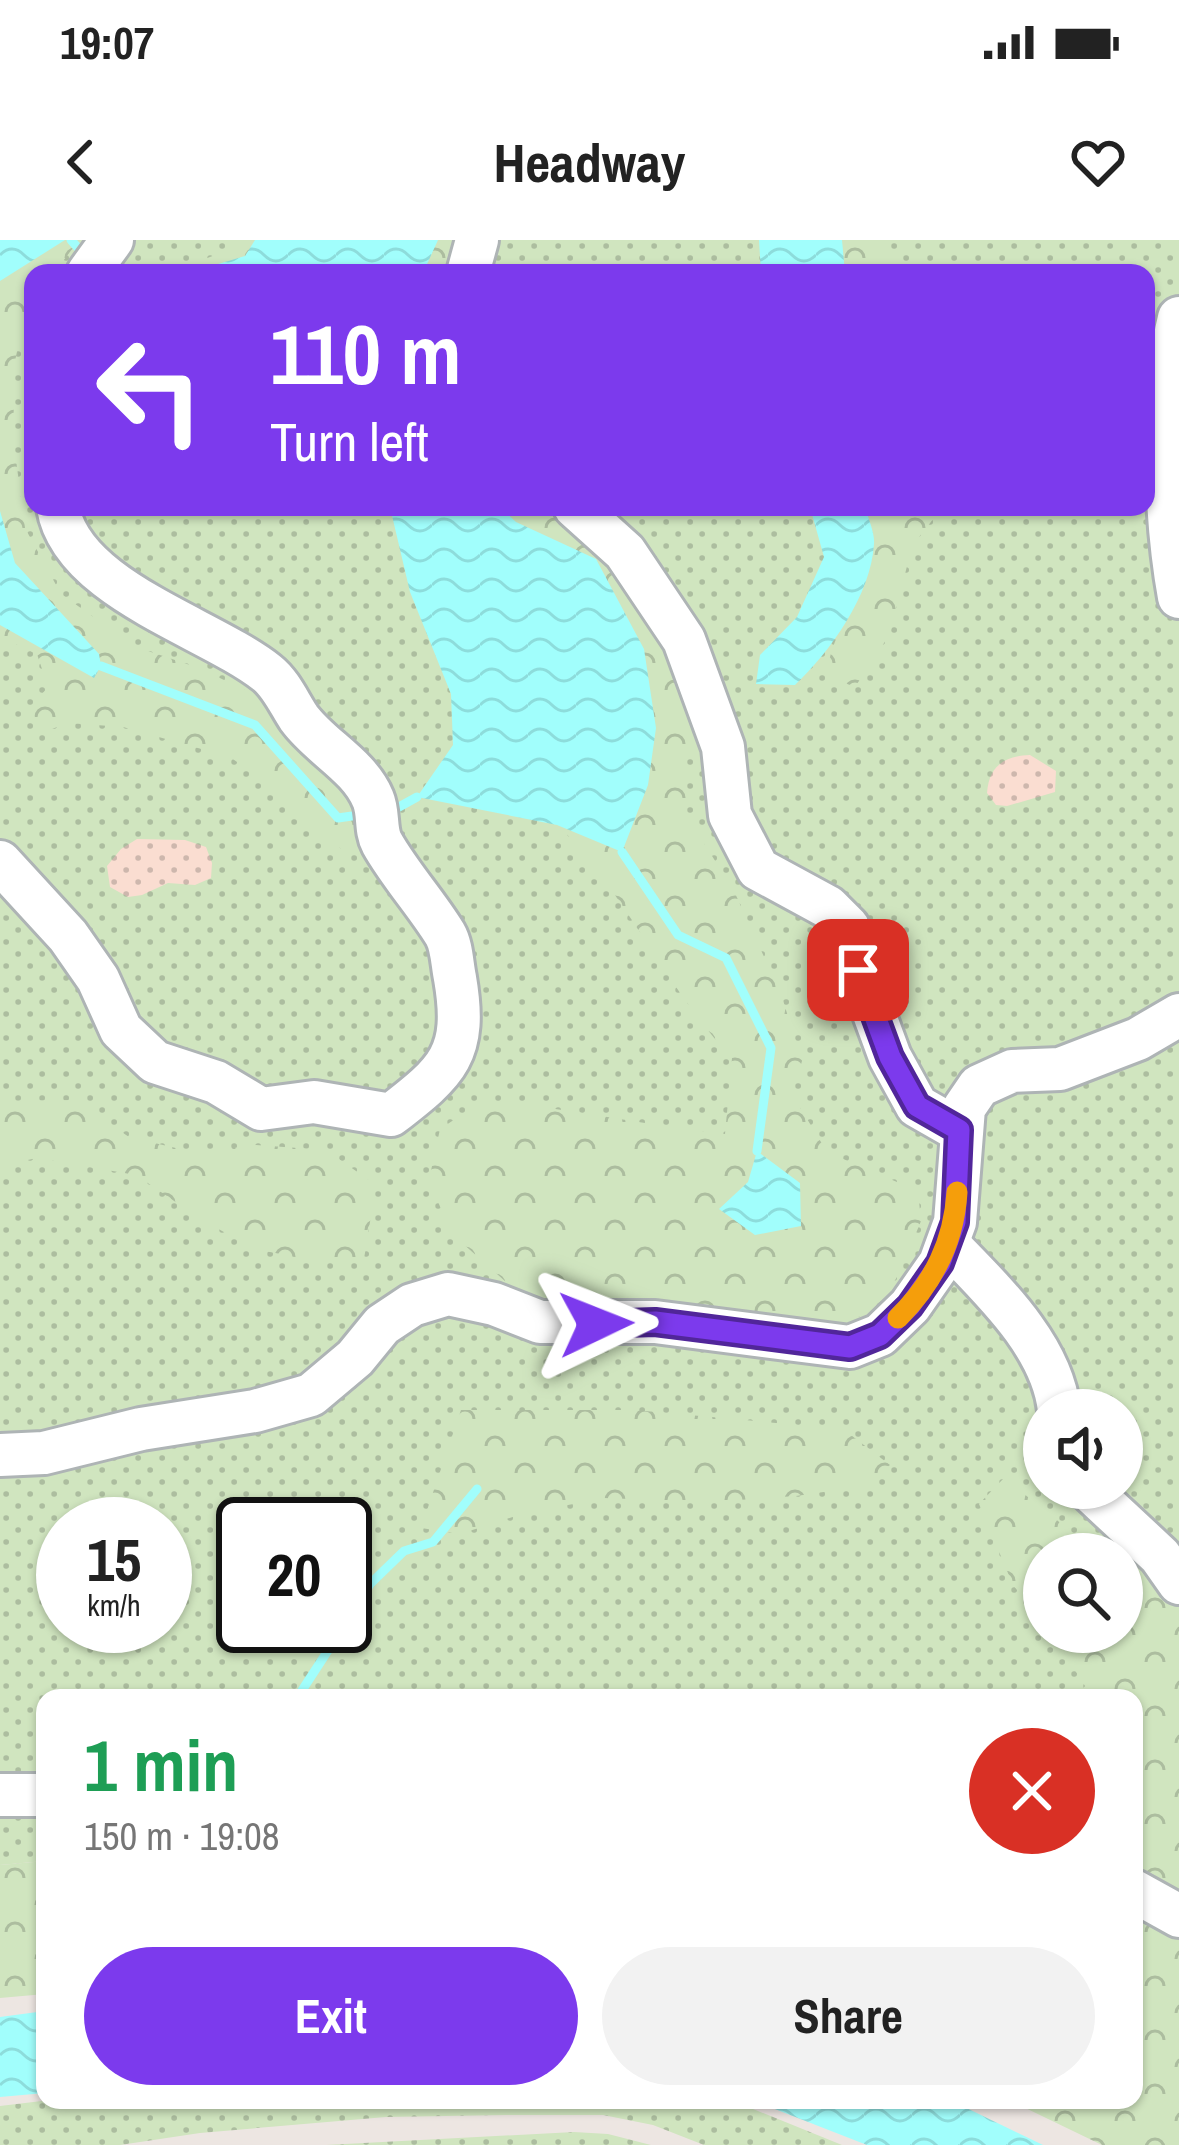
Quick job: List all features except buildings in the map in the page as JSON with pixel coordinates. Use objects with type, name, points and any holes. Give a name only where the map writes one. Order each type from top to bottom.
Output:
[{"type":"lane","points":[[1179,318],[1168,371],[1171,555],[1179,597]]},
{"type":"lane","points":[[0,862],[68,936],[98,979],[121,1030],[155,1062],[216,1082],[261,1109],[314,1102],[391,1115],[434,1081],[458,1045],[460,1006],[448,939],[379,838],[374,799],[346,763],[303,723],[273,677],[96,571],[60,516]]},
{"type":"lane","points":[[585,516],[625,552],[684,640],[722,747],[730,815],[758,869],[827,907],[848,927],[858,970],[890,1057],[917,1106],[959,1130]]},
{"type":"lane","points":[[0,1455],[44,1454],[140,1429],[254,1411],[311,1395],[355,1358],[382,1325],[412,1305],[448,1294],[494,1304],[540,1322],[655,1322],[850,1347],[880,1335],[910,1306],[940,1263],[955,1222],[959,1130],[964,1108],[979,1086],[1012,1071],[1060,1069],[1138,1039],[1179,1015]]},
{"type":"lane","points":[[948,1244],[1041,1356],[1057,1389]]},
{"type":"lane","points":[[1110,1509],[1160,1556],[1179,1583]]},
{"type":"lane","points":[[0,1796],[36,1795]]},
{"type":"lane","points":[[1143,1896],[1179,1916]]},
{"type":"green space","points":[[0,240],[1179,240],[1179,2014],[1143,1761],[1143,1689],[36,1689],[36,1862],[0,1865]]},
{"type":"green space","points":[[0,240],[79,240],[61,264],[24,264],[13,437],[25,528],[61,594],[136,647],[199,668],[245,690],[276,712],[341,784],[372,849],[342,850],[282,794],[230,757],[123,727],[69,723],[43,732],[30,708],[48,687],[37,654],[0,637]]},
{"type":"green space","points":[[237,240],[461,240],[454,264],[192,264],[233,248]]},
{"type":"green space","points":[[842,240],[885,240],[888,264],[844,264]]},
{"type":"green space","points":[[392,516],[562,516],[609,556],[681,675],[698,727],[685,762],[687,816],[734,891],[781,994],[802,1061],[792,1094],[827,1152],[918,1191],[921,1221],[900,1272],[877,1310],[842,1323],[663,1301],[545,1302],[506,1282],[451,1233],[429,1180],[440,1129],[484,1100],[725,1134],[732,1058],[686,1001],[605,881],[558,825],[417,797],[453,745],[451,694],[410,592]]},
{"type":"green space","points":[[869,516],[934,516],[912,546],[890,634],[855,687],[827,676],[835,642],[865,580],[874,541]]},
{"type":"green space","points":[[75,1100],[129,1137],[197,1153],[256,1145],[326,1150],[376,1185],[364,1259],[318,1261],[254,1249],[136,1175],[37,1158],[0,1166],[0,1101]]},
{"type":"green space","points":[[461,1410],[634,1410],[843,1429],[890,1465],[858,1487],[796,1496],[709,1502],[604,1498],[522,1514],[460,1534],[421,1528]]},
{"type":"green space","points":[[1004,1478],[1023,1493],[1023,1509],[1043,1509],[1073,1533],[1023,1533],[1023,1598],[1013,1585],[979,1504]]},
{"type":"green space","points":[[1143,1570],[1179,1602],[1179,2145],[1102,2145],[1028,2109],[1143,2109],[1143,1689],[1083,1689],[1064,1653],[1143,1653]]},
{"type":"green space","points":[[36,1862],[36,1995],[0,1998],[0,1865]]},
{"type":"green space","points":[[36,2102],[36,2109],[753,2109],[842,2145],[704,2145],[653,2125],[603,2115],[506,2115],[386,2117],[120,2145],[0,2145],[0,2106]]},
{"type":"green space","points":[[608,2134],[651,2145],[326,2145]]},
{"type":"sand","points":[[1030,755],[1056,771],[1055,792],[996,805],[987,793],[995,769],[1005,760]]},
{"type":"sand","points":[[137,839],[185,840],[206,847],[211,878],[195,885],[168,883],[128,897],[110,887],[107,866]]},
{"type":"water","points":[[0,240],[65,240],[24,264],[0,281]]},
{"type":"water","points":[[255,240],[438,240],[427,264],[218,264],[245,256]]},
{"type":"water","points":[[759,240],[842,240],[844,264],[760,264]]},
{"type":"water","points":[[0,511],[15,563],[99,654],[101,666],[94,678],[0,625]]},
{"type":"water","points":[[392,516],[510,516],[596,559],[644,649],[656,728],[648,785],[622,852],[557,825],[417,797],[453,745],[451,694],[410,592]]},
{"type":"water","points":[[813,516],[868,516],[874,540],[871,563],[857,602],[835,639],[795,685],[756,684],[760,655],[797,617],[824,557]]},
{"type":"water","points":[[757,1151],[800,1183],[801,1226],[755,1235],[719,1209],[748,1182]]},
{"type":"water","points":[[36,2012],[36,2094],[0,2097],[0,2017]]},
{"type":"water","points":[[775,2109],[969,2109],[1043,2145],[867,2145]]},
{"type":"waterway","points":[[71,240],[79,249]]},
{"type":"waterway","points":[[101,666],[255,725],[338,818],[359,815]]},
{"type":"waterway","points":[[390,812],[417,797]]},
{"type":"waterway","points":[[622,852],[678,935],[726,958],[771,1048],[757,1151]]},
{"type":"waterway","points":[[372,1582],[404,1551],[433,1542],[477,1489]]},
{"type":"waterway","points":[[303,1689],[326,1653]]},
{"type":"slow traffic","points":[[898,1318],[940,1263],[955,1222],[957,1192]]},
{"type":"route","points":[[596,1324],[700,1326],[850,1347],[880,1335],[910,1306],[940,1263],[955,1222],[959,1130],[917,1106],[890,1057],[858,970]]}]
